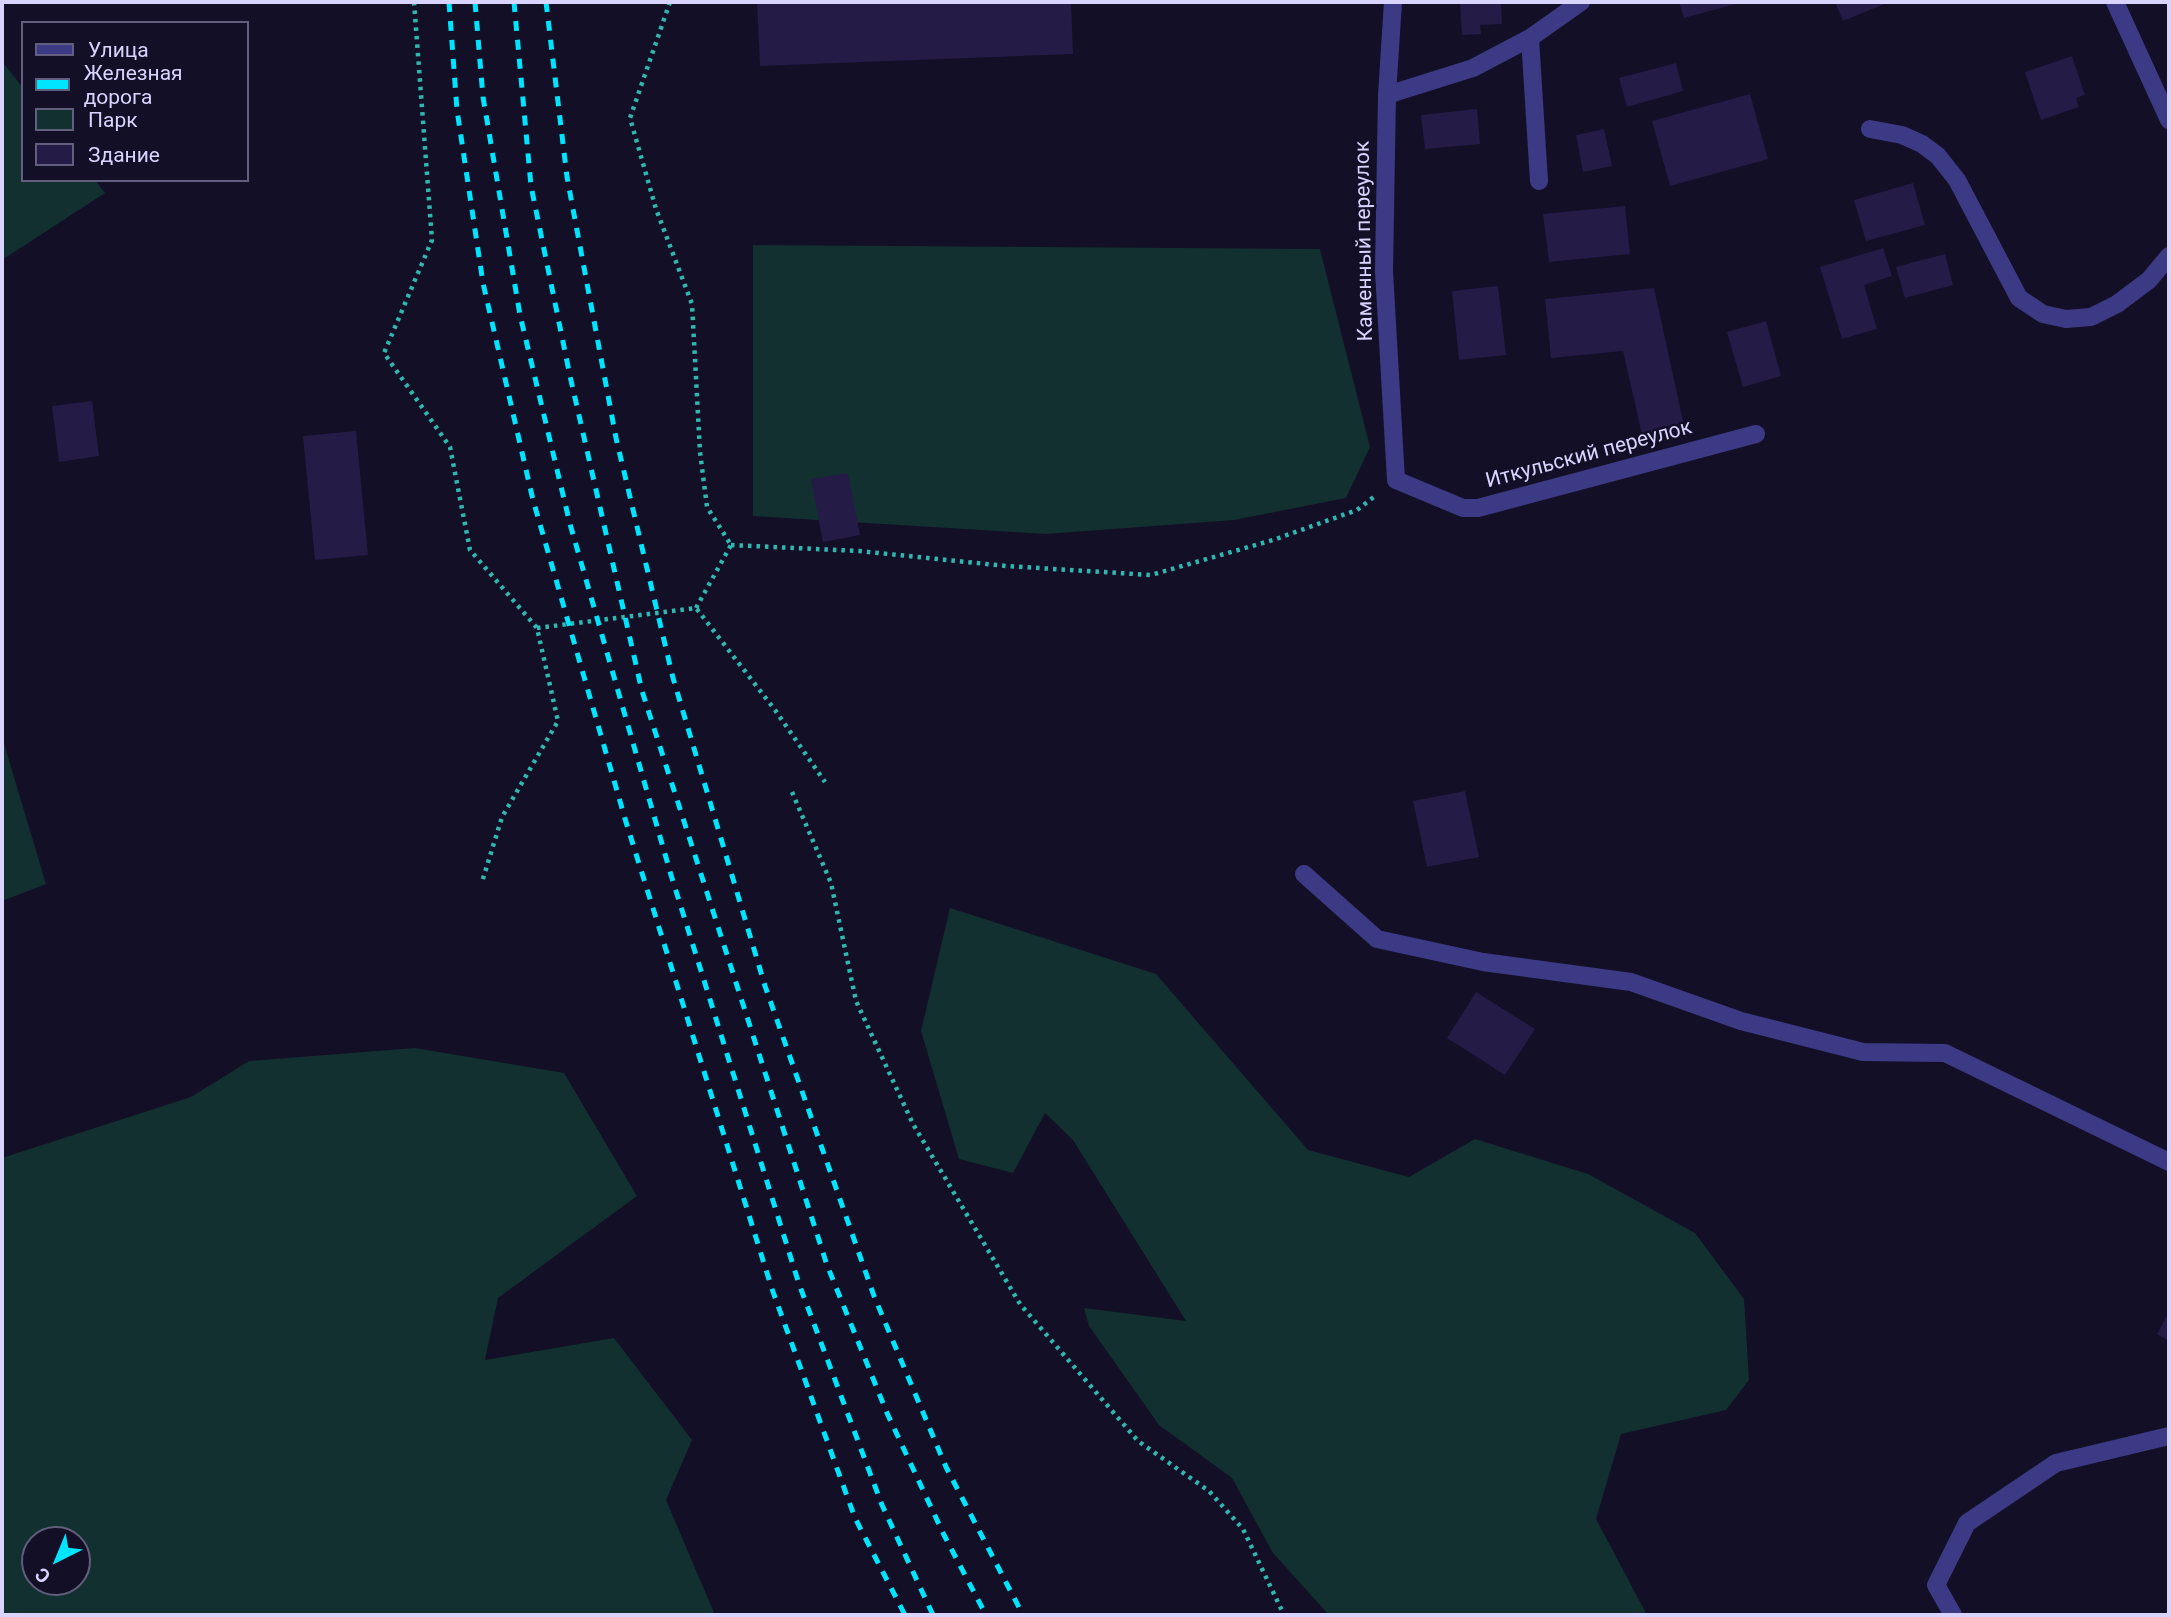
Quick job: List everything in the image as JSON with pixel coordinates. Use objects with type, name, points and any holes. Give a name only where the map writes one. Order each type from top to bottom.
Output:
[{"type":"street","name":"Каменный переулок","points":[[1393,2],[1387,95],[1384,271],[1396,480]]},
{"type":"street","points":[[1387,95],[1473,68],[1530,38],[1581,2]]},
{"type":"street","points":[[2115,2],[2169,120]]},
{"type":"street","points":[[1530,38],[1539,181]]},
{"type":"street","points":[[1870,129],[1902,135],[1922,144],[1938,156],[1957,180],[2019,298],[2043,314],[2066,319],[2091,317],[2117,304],[2149,280],[2169,256]]},
{"type":"street","name":"Иткульский переулок","points":[[1396,480],[1464,508],[1478,508],[1756,434]]},
{"type":"street","points":[[1304,874],[1377,939],[1483,962],[1631,982],[1741,1021],[1863,1052],[1945,1053],[2169,1162]]},
{"type":"street","points":[[1953,1615],[1936,1585],[1967,1523],[2056,1463],[2169,1436]]},
{"type":"path","points":[[414,2],[432,240],[384,353],[450,447],[470,550],[537,628],[558,721],[502,817],[482,881]]},
{"type":"path","points":[[670,2],[656,48],[629,118],[656,209],[692,304],[700,452],[707,507],[731,545]]},
{"type":"path","points":[[731,545],[859,551],[1006,566],[1151,575],[1273,540],[1357,510],[1396,480]]},
{"type":"path","points":[[696,608],[731,545]]},
{"type":"path","points":[[537,628],[696,608]]},
{"type":"path","points":[[696,608],[775,710],[825,782]]},
{"type":"path","points":[[792,792],[831,883],[856,1000],[913,1124],[1020,1304],[1138,1441],[1209,1491],[1243,1529],[1284,1615]]},
{"type":"green space","points":[[2,61],[21,85],[21,182],[97,182],[105,193],[2,260]]},
{"type":"green space","points":[[753,245],[1320,249],[1370,447],[1346,498],[1234,520],[1046,534],[753,516]]},
{"type":"green space","points":[[2,737],[46,884],[2,901]]},
{"type":"green space","points":[[950,908],[1156,974],[1308,1150],[1409,1177],[1475,1139],[1588,1174],[1695,1233],[1744,1299],[1749,1380],[1726,1410],[1621,1434],[1596,1519],[1647,1615],[1329,1615],[1273,1553],[1232,1478],[1159,1425],[1089,1326],[1084,1308],[1186,1321],[1073,1140],[1045,1113],[1013,1173],[959,1159],[921,1031]]},
{"type":"green space","points":[[415,1048],[564,1073],[637,1196],[498,1298],[485,1360],[614,1338],[692,1440],[666,1500],[715,1615],[2,1615],[2,1158],[191,1097],[249,1061]]},
{"type":"building","points":[[757,2],[1071,2],[1073,54],[760,66]]},
{"type":"building","points":[[1460,2],[1501,2],[1502,24],[1480,25],[1481,34],[1462,35]]},
{"type":"building","points":[[1679,2],[1739,2],[1739,3],[1684,18]]},
{"type":"building","points":[[1835,2],[1889,2],[1843,21]]},
{"type":"building","points":[[2072,56],[2085,95],[2076,98],[2079,107],[2041,120],[2025,72]]},
{"type":"building","points":[[1676,63],[1683,91],[1627,107],[1619,78]]},
{"type":"building","points":[[1750,94],[1768,159],[1670,186],[1652,121]]},
{"type":"building","points":[[1477,109],[1480,144],[1425,149],[1421,115]]},
{"type":"building","points":[[1604,129],[1612,166],[1583,172],[1576,135]]},
{"type":"building","points":[[1913,183],[1925,225],[1866,241],[1854,200]]},
{"type":"building","points":[[1625,206],[1630,254],[1549,262],[1543,214]]},
{"type":"building","points":[[1883,248],[1892,276],[1864,285],[1877,329],[1842,339],[1820,267]]},
{"type":"building","points":[[1945,254],[1953,285],[1905,298],[1896,267]]},
{"type":"building","points":[[1498,286],[1506,355],[1459,360],[1452,291]]},
{"type":"building","points":[[1654,288],[1685,430],[1643,439],[1623,351],[1551,358],[1545,299]]},
{"type":"building","points":[[1766,321],[1781,376],[1743,387],[1727,332]]},
{"type":"building","points":[[92,401],[99,456],[59,462],[52,406]]},
{"type":"building","points":[[356,431],[368,555],[315,560],[303,436]]},
{"type":"building","points":[[848,473],[860,535],[823,542],[811,479]]},
{"type":"building","points":[[1465,791],[1479,857],[1427,867],[1413,801]]},
{"type":"building","points":[[1476,992],[1535,1029],[1505,1075],[1447,1038]]},
{"type":"building","points":[[2169,1312],[2169,1341],[2157,1334]]},
{"type":"railway","points":[[449,2],[457,110],[483,283],[533,500],[626,822],[772,1289],[855,1518],[905,1615]]},
{"type":"railway","points":[[475,2],[483,97],[520,315],[570,524],[671,875],[799,1284],[882,1505],[933,1615]]},
{"type":"railway","points":[[514,2],[531,186],[570,376],[642,691],[827,1265],[887,1413],[944,1535],[986,1615]]},
{"type":"railway","points":[[546,2],[567,177],[616,438],[673,678],[765,986],[874,1296],[946,1467],[1023,1615]]}]
